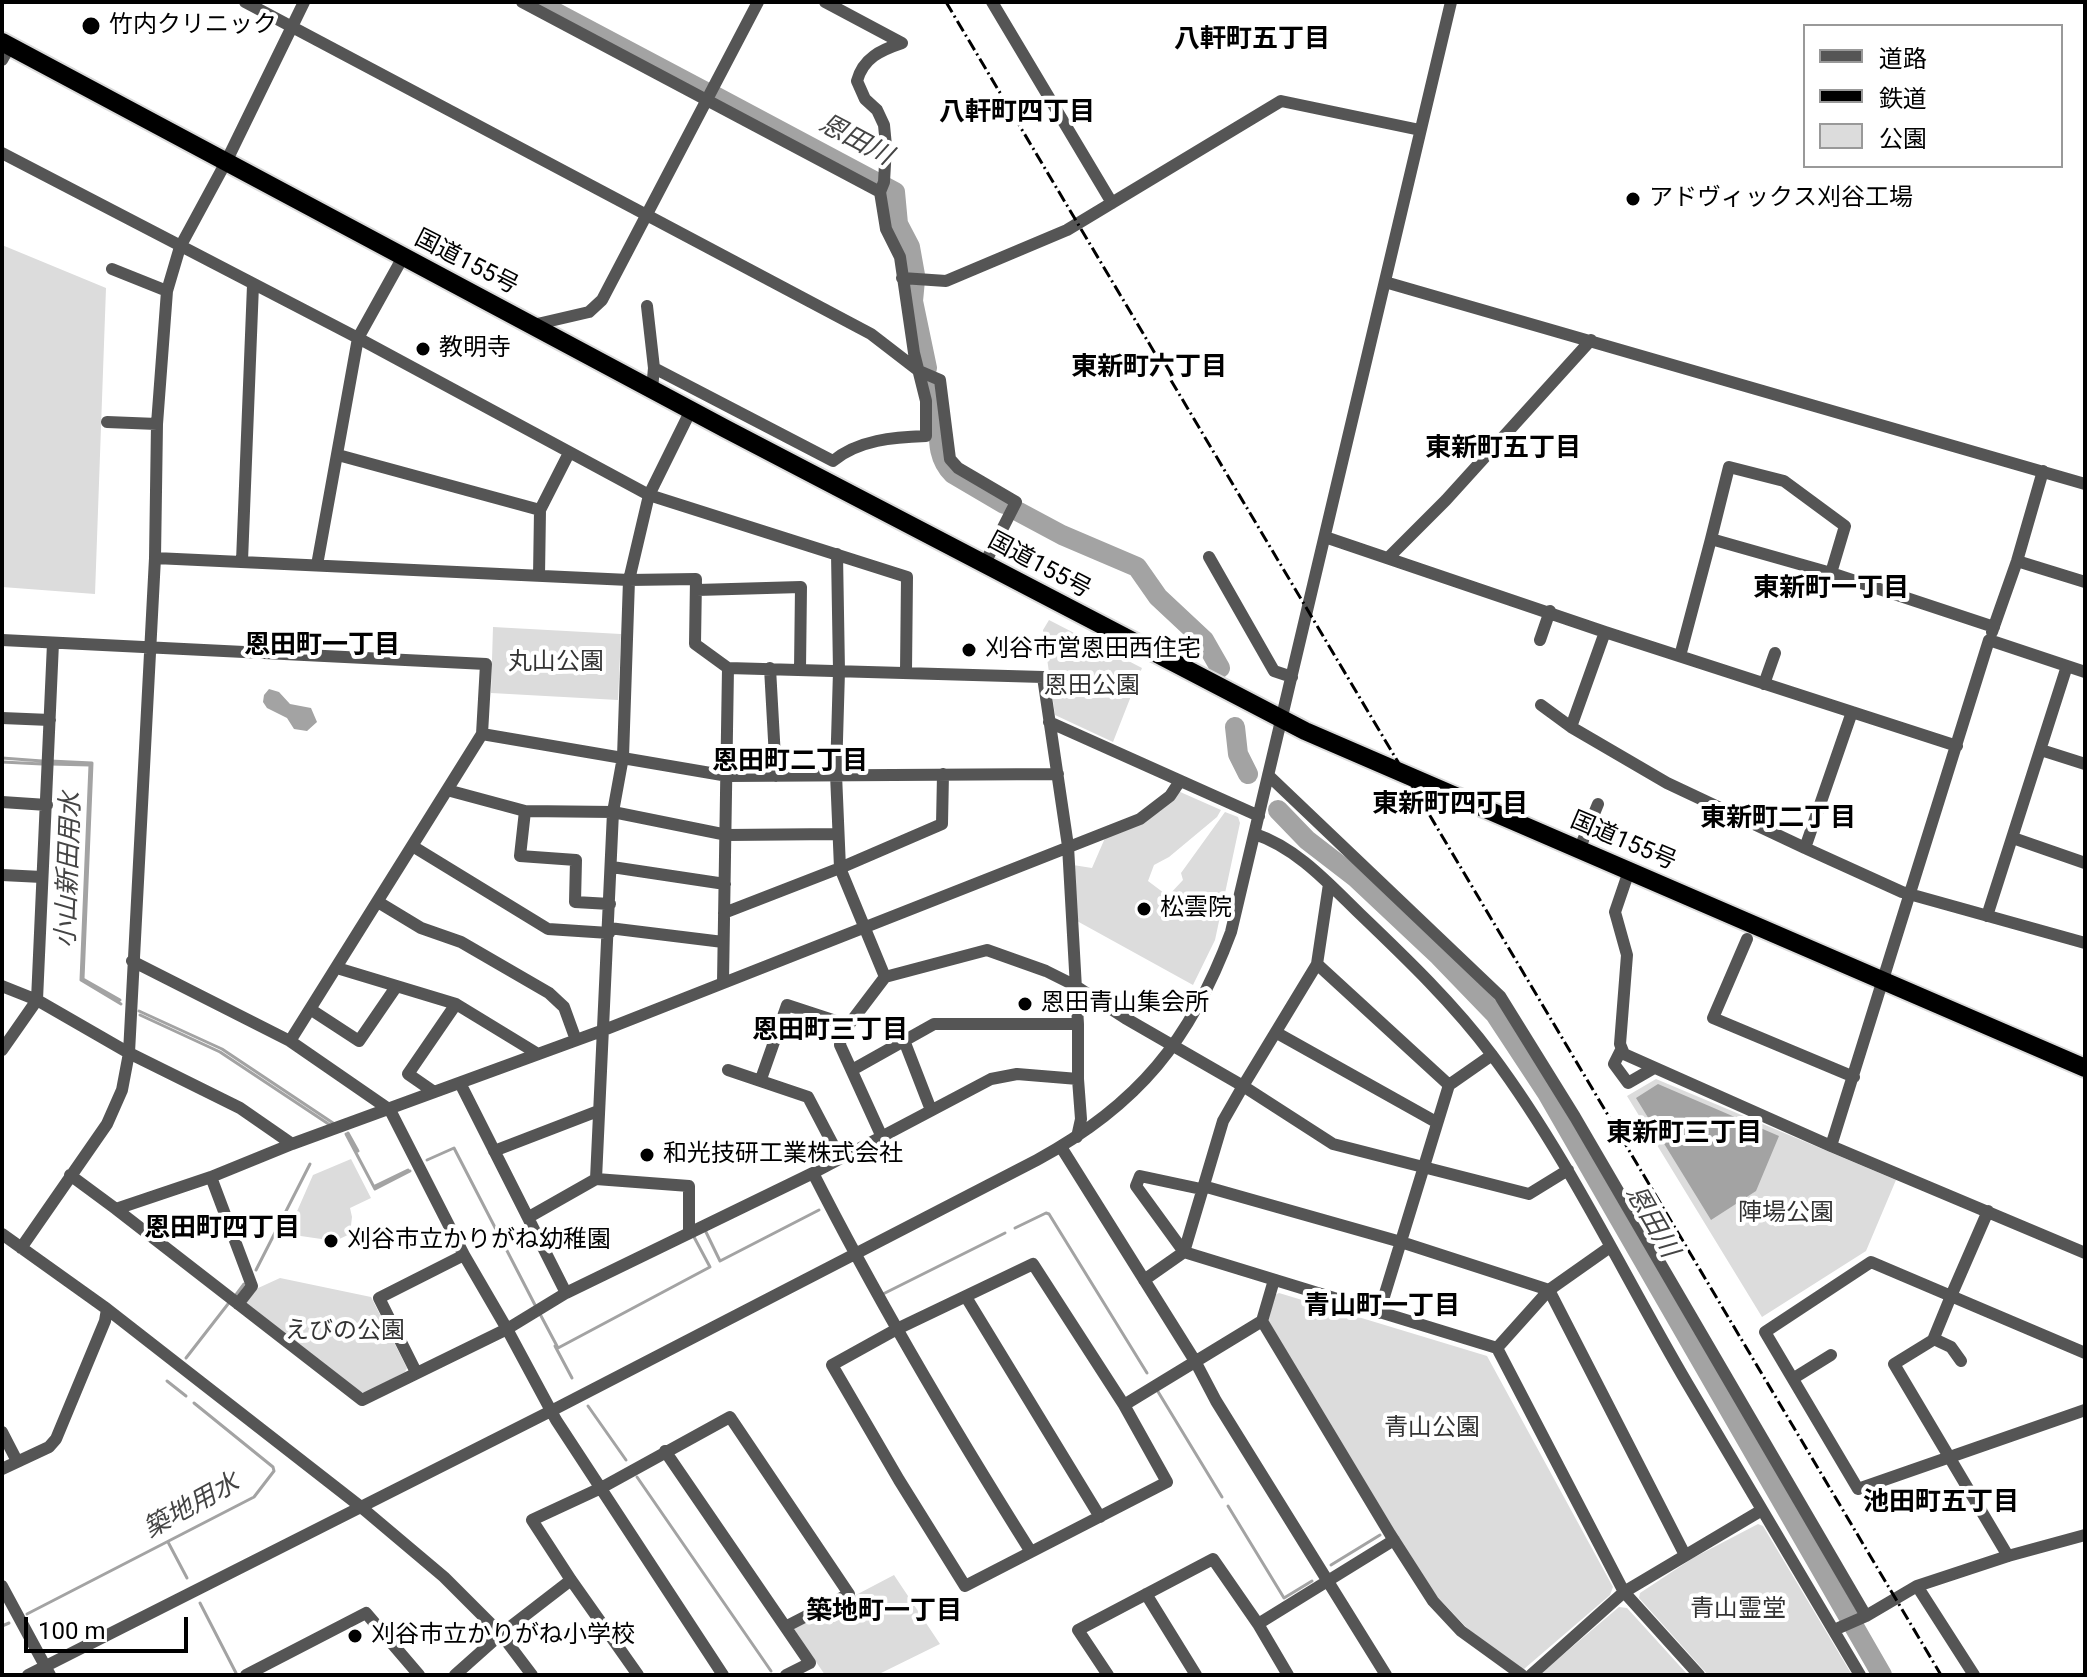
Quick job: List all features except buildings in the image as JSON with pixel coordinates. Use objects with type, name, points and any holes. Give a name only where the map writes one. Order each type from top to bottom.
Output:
[{"type":"highway","name":"国道155号","points":[[5,50],[226,162],[984,565],[1282,719],[2085,1068]]},
{"type":"street","points":[[245,2],[871,334],[919,371],[940,380],[950,459],[958,468],[1016,502],[984,565]]},
{"type":"street","points":[[21,1248],[107,1124],[122,1090],[129,1053],[155,558],[157,424],[167,291],[180,247],[226,162],[304,2]]},
{"type":"street","points":[[522,2],[881,188]]},
{"type":"street","points":[[533,325],[589,312],[597,307],[758,2]]},
{"type":"street","points":[[654,368],[833,461],[864,444],[895,437],[926,436],[926,401],[900,257],[886,229],[881,188],[886,146],[884,125],[877,110],[865,99],[857,81],[861,67],[868,59],[902,43],[825,2]]},
{"type":"street","points":[[992,2],[1112,203]]},
{"type":"street","points":[[28,1675],[48,1670],[1061,1147],[1117,1108],[1174,1045],[1191,1020],[1231,932],[1451,2]]},
{"type":"street","points":[[902,278],[946,281],[1067,230],[1281,101],[1420,130]]},
{"type":"street","points":[[2,153],[358,338],[649,495],[907,577],[906,671]]},
{"type":"street","points":[[317,565],[358,338],[403,257]]},
{"type":"street","points":[[112,269],[167,291]]},
{"type":"street","points":[[1385,282],[2085,484]]},
{"type":"street","points":[[242,561],[253,285]]},
{"type":"street","points":[[647,306],[654,368],[652,389]]},
{"type":"street","points":[[1389,557],[1446,500],[1591,340]]},
{"type":"street","points":[[596,1179],[613,812],[623,757],[629,580],[649,495],[691,410]]},
{"type":"street","points":[[107,422],[157,424]]},
{"type":"street","points":[[539,576],[540,510],[569,453]]},
{"type":"street","points":[[338,455],[540,510]]},
{"type":"street","points":[[1680,656],[1729,467],[1784,481],[1845,526],[1831,573]]},
{"type":"street","points":[[1831,1146],[2043,471]]},
{"type":"street","points":[[1325,537],[1957,746]]},
{"type":"street","points":[[1711,539],[1831,573],[1994,627]]},
{"type":"street","points":[[837,554],[839,671],[836,774],[840,868],[885,977]]},
{"type":"street","points":[[1209,557],[1274,671],[1292,677]]},
{"type":"street","points":[[155,558],[629,580],[696,579],[695,644],[728,668],[1043,677],[1068,846],[1081,1119],[1077,1137]]},
{"type":"street","points":[[2017,561],[2085,582]]},
{"type":"street","points":[[697,590],[801,587],[800,669]]},
{"type":"street","points":[[1540,640],[1550,611]]},
{"type":"street","points":[[1571,727],[1605,632]]},
{"type":"street","points":[[2,640],[486,664],[482,734],[290,1041]]},
{"type":"street","points":[[1989,640],[2085,672]]},
{"type":"street","points":[[2,1050],[37,1000],[53,643]]},
{"type":"street","points":[[1764,684],[1775,653]]},
{"type":"street","points":[[1987,916],[2067,666]]},
{"type":"street","points":[[723,982],[728,668]]},
{"type":"street","points":[[770,668],[776,776]]},
{"type":"street","points":[[1541,705],[1571,727],[1667,783],[1911,895],[2085,943]]},
{"type":"street","points":[[1805,848],[1852,712]]},
{"type":"street","points":[[2,718],[50,720]]},
{"type":"street","points":[[1049,722],[1259,816]]},
{"type":"street","points":[[482,734],[728,776],[1058,774]]},
{"type":"street","points":[[2041,750],[2085,764]]},
{"type":"street","points":[[724,913],[942,824],[943,774]]},
{"type":"street","points":[[1268,775],[1500,996],[1575,1117],[1866,1616]]},
{"type":"street","points":[[116,1209],[211,1177],[292,1144],[604,1030],[1140,819],[1170,796],[1180,781]]},
{"type":"street","points":[[447,790],[525,811],[613,812],[727,835],[838,834]]},
{"type":"street","points":[[2,802],[47,805]]},
{"type":"street","points":[[1579,850],[1598,804]]},
{"type":"street","points":[[525,811],[520,856],[576,860],[575,902],[610,904]]},
{"type":"street","points":[[1255,834],[1268,838],[1298,857],[1329,884],[1443,998],[1492,1055],[1568,1170],[1860,1675]]},
{"type":"street","points":[[2013,838],[2085,863]]},
{"type":"street","points":[[414,847],[548,929],[609,931],[723,942]]},
{"type":"street","points":[[612,867],[725,884]]},
{"type":"street","points":[[1629,871],[1615,912],[1627,955],[1621,1050],[1614,1064],[1628,1083],[1654,1068]]},
{"type":"street","points":[[2,875],[42,877]]},
{"type":"street","points":[[1144,1280],[1184,1252],[1223,1121],[1317,964],[1329,884]]},
{"type":"street","points":[[378,902],[421,928],[461,942],[549,993],[564,1007],[576,1040]]},
{"type":"street","points":[[1747,939],[1713,1018],[1854,1077]]},
{"type":"street","points":[[881,1135],[840,1045],[841,1035],[885,977],[987,950],[1032,965],[1074,985],[1333,1144],[1529,1194],[1568,1170]]},
{"type":"street","points":[[132,961],[290,1041],[390,1110],[464,1255],[551,1411],[723,1675]]},
{"type":"street","points":[[1317,964],[1449,1085]]},
{"type":"street","points":[[337,968],[456,1004],[538,1054]]},
{"type":"street","points":[[2,986],[37,1000],[129,1053],[240,1108],[292,1144]]},
{"type":"street","points":[[310,1009],[359,1041],[396,987]]},
{"type":"street","points":[[434,1092],[408,1074],[456,1004]]},
{"type":"street","points":[[761,1079],[787,1005],[848,1025]]},
{"type":"street","points":[[852,1070],[934,1024],[1078,1024]]},
{"type":"street","points":[[1277,1033],[1436,1122]]},
{"type":"street","points":[[905,1043],[931,1110]]},
{"type":"street","points":[[1621,1050],[1654,1068],[1831,1146],[2085,1253]]},
{"type":"street","points":[[1379,1313],[1449,1085],[1492,1055]]},
{"type":"street","points":[[728,1070],[808,1097],[840,1158]]},
{"type":"street","points":[[70,1175],[362,1400],[507,1329],[566,1293],[813,1173],[991,1079],[1017,1074],[1078,1079]]},
{"type":"street","points":[[460,1083],[566,1293]]},
{"type":"street","points":[[494,1151],[598,1111]]},
{"type":"street","points":[[1061,1147],[1386,1675]]},
{"type":"street","points":[[813,1173],[897,1329],[1031,1552]]},
{"type":"street","points":[[1685,1555],[1549,1290],[1401,1242],[1202,1187],[1140,1176],[1136,1186],[1184,1252],[1497,1348],[1624,1592],[1699,1675]]},
{"type":"street","points":[[211,1177],[252,1286],[238,1304]]},
{"type":"street","points":[[529,1217],[596,1179],[689,1186],[689,1232]]},
{"type":"street","points":[[1988,1211],[1934,1339],[1894,1364],[2008,1556]]},
{"type":"street","points":[[2,1234],[107,1309],[361,1507],[444,1577],[501,1634],[532,1675]]},
{"type":"street","points":[[1497,1348],[1549,1290],[1610,1247]]},
{"type":"street","points":[[416,1372],[379,1298],[464,1255]]},
{"type":"street","points":[[2085,1353],[1871,1262],[1765,1332],[1858,1489],[2085,1410]]},
{"type":"street","points":[[1033,1264],[1124,1405],[1167,1482],[965,1586],[832,1365],[897,1329],[1033,1264]]},
{"type":"street","points":[[1124,1405],[1262,1321],[1274,1280]]},
{"type":"street","points":[[966,1297],[1100,1517]]},
{"type":"street","points":[[2,1469],[49,1447],[56,1439],[105,1321],[107,1309]]},
{"type":"street","points":[[1262,1321],[1433,1601],[1461,1631],[1522,1675]]},
{"type":"street","points":[[1934,1339],[1951,1347],[1961,1361]]},
{"type":"street","points":[[1794,1378],[1831,1355]]},
{"type":"street","points":[[638,1675],[532,1520],[601,1488],[730,1417],[849,1594],[787,1626]]},
{"type":"street","points":[[2,1432],[17,1461]]},
{"type":"street","points":[[665,1451],[810,1663],[786,1675]]},
{"type":"street","points":[[1531,1675],[1624,1592],[1762,1510]]},
{"type":"street","points":[[1834,1630],[1866,1616],[1917,1586],[2085,1535]]},
{"type":"street","points":[[1258,1624],[1394,1540]]},
{"type":"street","points":[[1108,1675],[1078,1630],[1213,1559],[1258,1624],[1288,1675]]},
{"type":"street","points":[[455,1675],[501,1634],[571,1580]]},
{"type":"street","points":[[2,1586],[48,1670]]},
{"type":"street","points":[[1917,1586],[1974,1675]]},
{"type":"street","points":[[1146,1594],[1196,1675]]},
{"type":"street","points":[[246,1675],[366,1613],[419,1675]]},
{"type":"green space","points":[[2,245],[106,288],[95,594],[2,587]]},
{"type":"green space","name":"恩田公園","points":[[1049,620],[1142,668],[1113,742],[1055,715],[1043,630]]},
{"type":"green space","name":"丸山公園","points":[[493,627],[621,634],[618,700],[491,693]]},
{"type":"green space","name":"松雲院","points":[[1178,791],[1221,810],[1217,817],[1169,857],[1154,865],[1148,881],[1168,896],[1183,880],[1181,873],[1225,812],[1238,817],[1240,823],[1215,940],[1193,985],[1077,921],[1073,865],[1092,868],[1105,838]]},
{"type":"green space","name":"陣場公園","points":[[1656,1079],[1896,1180],[1866,1251],[1762,1317],[1627,1096]]},
{"type":"green space","points":[[351,1159],[371,1198],[350,1208],[350,1234],[335,1241],[287,1234],[313,1175]]},
{"type":"green space","name":"えびの公園","points":[[280,1278],[371,1297],[407,1368],[405,1372],[365,1393],[358,1391],[245,1303],[256,1289]]},
{"type":"green space","name":"青山公園","points":[[1279,1293],[1487,1356],[1613,1587],[1610,1595],[1524,1669],[1516,1667],[1466,1627],[1430,1589],[1265,1320],[1273,1296]]},
{"type":"green space","name":"青山霊堂","points":[[1758,1524],[1763,1526],[1852,1675],[1708,1675],[1639,1598],[1640,1593],[1693,1558]]},
{"type":"green space","points":[[894,1575],[940,1644],[877,1675],[825,1675],[793,1628]]},
{"type":"green space","name":"青山霊堂","points":[[1619,1607],[1627,1608],[1688,1675],[1539,1675]]},
{"type":"shaded area","points":[[269,689],[279,692],[290,704],[311,708],[317,722],[307,731],[294,729],[287,718],[267,708],[263,702]]},
{"type":"shaded area","points":[[1658,1084],[1779,1136],[1756,1191],[1711,1220],[1636,1098]]},
{"type":"waterway","name":"恩田川","points":[[536,2],[706,92]]},
{"type":"waterway","name":"恩田川","points":[[715,96],[895,192],[898,224],[910,247],[915,275]]},
{"type":"waterway","name":"恩田川","points":[[915,280],[913,301],[927,368]]},
{"type":"waterway","name":"恩田川","points":[[931,382],[938,407],[940,451],[947,467],[953,474],[1004,504]]},
{"type":"waterway","name":"恩田川","points":[[1019,512],[1062,535],[1137,567],[1158,597],[1204,640],[1220,668]]},
{"type":"waterway","name":"恩田川","points":[[1235,727],[1238,754],[1248,774]]},
{"type":"waterway","name":"築地用水","points":[[2,758],[42,761]]},
{"type":"waterway","name":"築地用水","points":[[50,761],[92,763],[83,979],[120,1000]]},
{"type":"waterway","name":"築地用水","points":[[2,762],[42,764]]},
{"type":"waterway","name":"築地用水","points":[[50,764],[90,765],[81,980],[121,1004]]},
{"type":"waterway","name":"恩田川","points":[[1278,810],[1307,840],[1355,877],[1495,1014],[1547,1093],[1882,1675]]},
{"type":"waterway","name":"築地用水","points":[[139,1011],[222,1049],[333,1123]]},
{"type":"waterway","name":"築地用水","points":[[140,1015],[220,1052],[330,1125]]},
{"type":"waterway","name":"小山新田用水","points":[[348,1133],[358,1151]]},
{"type":"waterway","name":"小山新田用水","points":[[346,1134],[375,1189],[410,1171]]},
{"type":"waterway","name":"小山新田用水","points":[[427,1160],[454,1148],[535,1305]]},
{"type":"waterway","name":"築地用水","points":[[256,1270],[310,1164]]},
{"type":"waterway","name":"小山新田用水","points":[[375,1186],[408,1170]]},
{"type":"waterway","name":"小山新田用水","points":[[705,1230],[720,1261],[819,1210]]},
{"type":"waterway","name":"小山新田用水","points":[[1015,1228],[1049,1214],[1147,1373]]},
{"type":"waterway","name":"小山新田用水","points":[[883,1294],[1005,1233]]},
{"type":"waterway","name":"小山新田用水","points":[[540,1314],[558,1348],[710,1267],[694,1237]]},
{"type":"waterway","name":"築地用水","points":[[235,1296],[244,1284]]},
{"type":"waterway","name":"築地用水","points":[[186,1358],[228,1304]]},
{"type":"waterway","name":"築地用水","points":[[555,1346],[572,1378]]},
{"type":"waterway","name":"築地用水","points":[[167,1381],[186,1396]]},
{"type":"waterway","name":"小山新田用水","points":[[1157,1390],[1222,1497]]},
{"type":"waterway","name":"築地用水","points":[[27,1614],[254,1497],[274,1471],[273,1467],[194,1403]]},
{"type":"waterway","name":"築地用水","points":[[588,1406],[626,1460]]},
{"type":"waterway","name":"築地用水","points":[[637,1477],[771,1671]]},
{"type":"waterway","name":"小山新田用水","points":[[1228,1506],[1284,1598],[1312,1581]]},
{"type":"waterway","name":"小山新田用水","points":[[1331,1565],[1380,1535]]},
{"type":"waterway","points":[[168,1542],[187,1578]]},
{"type":"waterway","points":[[200,1603],[236,1673]]},
{"type":"waterway","name":"築地用水","points":[[2,1626],[9,1623]]},
{"type":"railway","points":[[946,2],[1941,1675]]},
{"type":"place","name":"竹内クリニック","points":[[91,26]]},
{"type":"place","name":"アドヴィックス刈谷工場","points":[[1633,199]]},
{"type":"place","name":"教明寺","points":[[423,349]]},
{"type":"place","name":"刈谷市営恩田西住宅","points":[[969,650]]},
{"type":"place","name":"松雲院","points":[[1144,909]]},
{"type":"place","name":"恩田青山集会所","points":[[1025,1004]]},
{"type":"place","name":"和光技研工業株式会社","points":[[647,1155]]},
{"type":"place","name":"刈谷市立かりがね幼稚園","points":[[331,1241]]},
{"type":"place","name":"刈谷市立かりがね小学校","points":[[355,1636]]},
{"type":"district","name":"八軒町五丁目","points":[[1252,40]]},
{"type":"district","name":"八軒町四丁目","points":[[1017,113]]},
{"type":"district","name":"東新町六丁目","points":[[1149,368]]},
{"type":"district","name":"東新町五丁目","points":[[1503,449]]},
{"type":"district","name":"東新町一丁目","points":[[1831,589]]},
{"type":"district","name":"恩田町一丁目","points":[[322,646]]},
{"type":"district","name":"恩田町二丁目","points":[[790,762]]},
{"type":"district","name":"東新町四丁目","points":[[1450,805]]},
{"type":"district","name":"東新町二丁目","points":[[1778,819]]},
{"type":"district","name":"恩田町三丁目","points":[[830,1031]]},
{"type":"district","name":"東新町三丁目","points":[[1684,1134]]},
{"type":"district","name":"恩田町四丁目","points":[[222,1229]]},
{"type":"district","name":"青山町一丁目","points":[[1382,1307]]},
{"type":"district","name":"池田町五丁目","points":[[1941,1503]]},
{"type":"district","name":"築地町一丁目","points":[[884,1612]]}]
